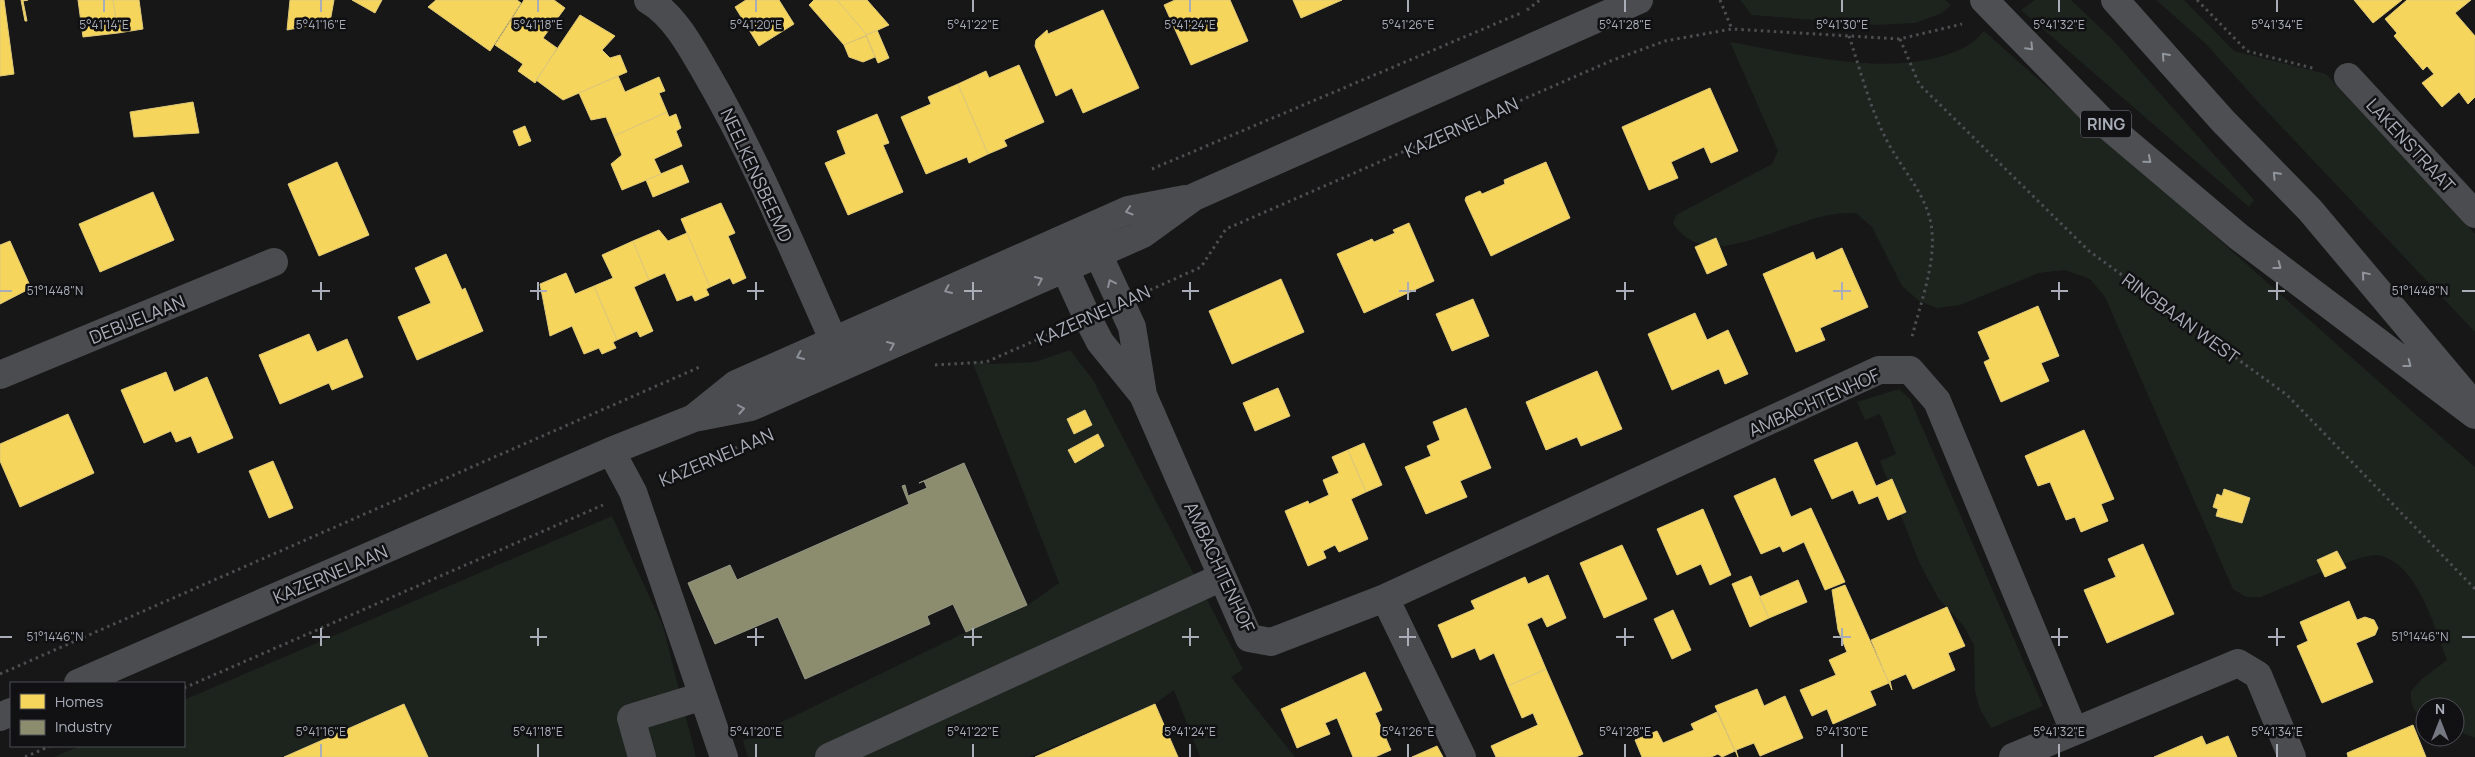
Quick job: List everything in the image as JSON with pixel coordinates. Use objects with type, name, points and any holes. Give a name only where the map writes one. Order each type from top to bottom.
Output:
[{"type":"main road","points":[[2115,0],[2223,121],[2310,210],[2475,407]]},
{"type":"main road","name":"RING","points":[[1987,3],[2103,122],[2232,231],[2475,415]]},
{"type":"street","name":"KAZERNELAAN","points":[[80,682],[611,452],[694,418],[751,407],[845,366],[1143,234],[1194,197],[1639,0]]},
{"type":"street","name":"NEELKENSBEEMD","points":[[661,3],[694,52],[733,121],[845,366]]},
{"type":"street","name":"LAKENSTRAAT","points":[[2348,77],[2475,214]]},
{"type":"street","name":"KAZERNELAAN","points":[[694,418],[736,384],[1128,210],[1194,197]]},
{"type":"street","name":"AMBACHTENHOF","points":[[1068,237],[1065,269],[1087,318],[1100,342],[1142,395],[1249,638],[1271,642],[1385,598],[1879,370],[1910,370],[1937,401],[2074,731]]},
{"type":"street","points":[[1068,237],[1098,254]]},
{"type":"street","name":"AMBACHTENHOF","points":[[1098,254],[1132,328],[1142,395]]},
{"type":"street","name":"DEBIJELAAN","points":[[0,375],[274,262]]},
{"type":"street","points":[[611,452],[632,492],[724,757]]},
{"type":"street","points":[[829,757],[1222,577]]},
{"type":"street","points":[[1385,598],[1462,757]]},
{"type":"street","points":[[2013,757],[2238,663],[2258,675],[2292,757]]},
{"type":"street","points":[[642,757],[631,718],[703,696]]},
{"type":"path","points":[[1720,0],[1732,29]]},
{"type":"path","points":[[2197,0],[2248,51],[2348,77]]},
{"type":"path","name":"KAZERNELAAN","points":[[1120,302],[1201,267],[1226,229],[1613,60],[1665,41],[1732,29],[1900,39],[1965,23],[1987,3]]},
{"type":"path","points":[[1849,36],[1885,137],[1920,195],[1929,216],[1932,232],[1931,258],[1904,370]]},
{"type":"path","name":"RINGBAAN WEST","points":[[1900,39],[1919,84],[2089,251],[2287,395],[2475,588]]},
{"type":"path","name":"KAZERNELAAN","points":[[928,368],[936,364],[986,362],[1087,318]]},
{"type":"path","name":"KAZERNELAAN","points":[[185,688],[751,442]]},
{"type":"path","points":[[24,757],[48,747]]},
{"type":"shaded area","points":[[1740,0],[1945,0],[1951,5],[1942,13],[1915,23],[1877,25],[1752,15]]},
{"type":"shaded area","points":[[2035,0],[2071,0],[2113,40],[2254,200],[2249,207],[2021,10]]},
{"type":"shaded area","points":[[2156,0],[2184,0],[2234,51],[2326,74],[2475,234],[2475,332],[2206,44]]},
{"type":"shaded area","points":[[1984,31],[2475,467],[2475,738],[2465,734],[2465,697],[2415,697],[2415,710],[2413,708],[2411,691],[2423,678],[2447,660],[2430,614],[2414,582],[2403,569],[2391,560],[2377,555],[2369,556],[2321,572],[2261,597],[2246,597],[2233,589],[2105,297],[2090,279],[2065,270],[2039,273],[1960,305],[1937,308],[1919,301],[1902,286],[1872,227],[1856,213],[1816,218],[1747,241],[1715,246],[1703,245],[1689,239],[1673,223],[1676,215],[1772,164],[1778,151],[1730,42],[1818,58],[1882,64],[1912,62],[1941,57],[1969,45]]},
{"type":"shaded area","points":[[1070,350],[1093,380],[1243,669],[1231,677],[1295,757],[1200,757],[1174,690],[1156,703],[1029,757],[748,757],[743,741],[964,633],[1028,605],[1059,583],[972,361],[992,364],[1035,362]]},
{"type":"shaded area","points":[[1899,389],[1910,399],[2043,706],[1991,728],[1980,709],[1975,691],[1974,645],[1963,625],[1938,598],[1919,562],[1880,461],[1896,454],[1880,414],[1865,420],[1857,402]]},
{"type":"shaded area","points":[[612,516],[663,626],[696,757],[54,757],[78,747],[185,747],[185,700]]},
{"type":"building: Homes","points":[[0,0],[4,0],[14,74],[0,76]]},
{"type":"building: Homes","points":[[21,0],[28,0],[23,1],[27,21],[25,21]]},
{"type":"building: Homes","points":[[78,0],[113,0],[118,33],[83,37]]},
{"type":"building: Homes","points":[[113,0],[139,0],[143,29],[118,33]]},
{"type":"building: Homes","points":[[290,0],[334,0],[330,22],[287,30]]},
{"type":"building: Homes","points":[[352,0],[382,0],[375,13]]},
{"type":"building: Homes","points":[[436,0],[517,0],[521,3],[490,51],[428,7]]},
{"type":"building: Homes","points":[[524,0],[554,0],[565,8],[543,38],[557,48],[535,83],[518,71],[523,64],[495,45]]},
{"type":"building: Homes","points":[[746,0],[779,0],[794,24],[759,46],[735,7]]},
{"type":"building: Homes","points":[[814,0],[837,0],[867,35],[844,45],[809,5]]},
{"type":"building: Homes","points":[[837,0],[867,0],[889,25],[867,35]]},
{"type":"building: Homes","points":[[1175,0],[1230,0],[1248,41],[1191,65],[1164,5]]},
{"type":"building: Homes","points":[[1293,0],[1342,0],[1301,18]]},
{"type":"building: Homes","points":[[2354,0],[2402,0],[2373,23]]},
{"type":"building: Homes","points":[[2407,0],[2471,0],[2455,13],[2475,36],[2475,97],[2468,104],[2459,92],[2442,107],[2422,83],[2434,74],[2427,66],[2423,70],[2394,36],[2397,33],[2385,19]]},
{"type":"building: Homes","points":[[1103,10],[1139,88],[1083,113],[1072,88],[1056,96],[1035,46],[1036,40],[1047,30],[1048,34]]},
{"type":"building: Homes","points":[[580,15],[615,36],[602,50],[610,58],[620,55],[627,72],[563,100],[536,80]]},
{"type":"building: Homes","points":[[877,30],[889,58],[878,63],[866,35]]},
{"type":"building: Homes","points":[[866,36],[875,57],[863,62],[849,57],[844,45]]},
{"type":"building: Homes","points":[[1019,65],[1044,122],[1004,140],[1007,146],[988,154],[958,84],[986,71],[989,78]]},
{"type":"building: Homes","points":[[618,76],[625,92],[659,77],[665,91],[659,93],[667,112],[614,136],[606,117],[591,120],[579,93]]},
{"type":"building: Homes","points":[[958,84],[988,154],[969,163],[967,157],[926,174],[901,117],[931,104],[928,97]]},
{"type":"building: Homes","points":[[1710,88],[1738,151],[1711,163],[1704,147],[1671,162],[1678,178],[1649,190],[1622,127]]},
{"type":"building: Homes","points":[[193,102],[199,133],[134,137],[130,112]]},
{"type":"building: Homes","points":[[667,112],[669,117],[676,114],[681,128],[676,131],[682,146],[654,159],[661,174],[622,190],[611,164],[622,155],[614,136]]},
{"type":"building: Homes","points":[[877,114],[889,143],[883,145],[903,192],[848,215],[825,163],[846,154],[837,131]]},
{"type":"building: Homes","points":[[525,126],[531,141],[519,146],[513,131]]},
{"type":"building: Homes","points":[[337,162],[369,235],[319,256],[288,184]]},
{"type":"building: Homes","points":[[1546,162],[1570,218],[1491,256],[1465,200],[1466,197],[1480,191],[1482,194],[1505,184],[1504,180]]},
{"type":"building: Homes","points":[[682,165],[689,182],[653,197],[646,180]]},
{"type":"building: Homes","points":[[153,192],[174,240],[100,272],[79,224]]},
{"type":"building: Homes","points":[[721,203],[735,233],[728,236],[746,278],[733,284],[730,278],[710,287],[681,219]]},
{"type":"building: Homes","points":[[1409,223],[1434,281],[1364,313],[1337,254],[1372,239],[1374,242],[1395,233],[1393,230]]},
{"type":"building: Homes","points":[[659,230],[668,241],[687,233],[710,287],[706,289],[709,295],[695,301],[692,295],[677,301],[665,273],[649,280],[633,241]]},
{"type":"building: Homes","points":[[1716,238],[1727,265],[1707,274],[1695,247]]},
{"type":"building: Homes","points":[[10,241],[31,288],[0,304],[0,245]]},
{"type":"building: Homes","points":[[633,241],[649,280],[634,287],[653,331],[640,337],[637,331],[617,340],[594,286],[613,278],[602,255]]},
{"type":"building: Homes","points":[[1842,248],[1868,307],[1820,328],[1825,340],[1796,352],[1763,274],[1813,252],[1816,260]]},
{"type":"building: Homes","points":[[446,254],[462,290],[465,288],[483,331],[417,360],[398,317],[431,303],[415,268]]},
{"type":"building: Homes","points":[[566,273],[575,294],[594,286],[617,340],[613,342],[616,348],[602,354],[599,348],[584,354],[572,326],[550,336],[540,284]]},
{"type":"building: Homes","points":[[1281,279],[1304,332],[1232,364],[1209,311]]},
{"type":"building: Homes","points":[[1473,299],[1489,336],[1452,351],[1436,314]]},
{"type":"building: Homes","points":[[2038,306],[2059,356],[2041,363],[2049,381],[2001,402],[1984,362],[1990,359],[1978,332]]},
{"type":"building: Homes","points":[[1695,313],[1707,340],[1728,330],[1748,374],[1725,384],[1719,369],[1672,390],[1648,334]]},
{"type":"building: Homes","points":[[309,334],[317,352],[347,339],[363,377],[332,390],[329,383],[280,404],[259,355]]},
{"type":"building: Homes","points":[[1597,371],[1622,429],[1581,446],[1577,437],[1546,450],[1526,402]]},
{"type":"building: Homes","points":[[166,372],[174,392],[207,377],[233,438],[198,453],[191,436],[176,442],[171,431],[144,443],[121,390]]},
{"type":"building: Homes","points":[[1278,388],[1290,416],[1255,431],[1243,403]]},
{"type":"building: Homes","points":[[1466,408],[1491,468],[1460,481],[1467,497],[1426,514],[1405,467],[1431,456],[1427,446],[1440,440],[1433,422]]},
{"type":"building: Homes","points":[[1085,410],[1092,425],[1074,434],[1067,419]]},
{"type":"building: Homes","points":[[68,414],[94,473],[20,507],[0,461],[0,444]]},
{"type":"building: Homes","points":[[2084,430],[2114,499],[2101,504],[2108,521],[2081,532],[2075,517],[2066,520],[2050,482],[2038,486],[2025,456]]},
{"type":"building: Homes","points":[[1098,434],[1104,446],[1075,463],[1068,450]]},
{"type":"building: Homes","points":[[1857,442],[1876,486],[1892,479],[1906,512],[1888,520],[1878,496],[1859,504],[1853,490],[1832,499],[1814,460]]},
{"type":"building: Homes","points":[[1364,443],[1382,485],[1366,492],[1348,450]]},
{"type":"building: Homes","points":[[1348,450],[1366,492],[1351,499],[1368,539],[1339,552],[1335,545],[1323,551],[1326,558],[1308,566],[1285,511],[1308,501],[1309,504],[1329,495],[1323,480],[1339,473],[1332,457]]},
{"type":"building: Homes","points":[[273,461],[293,508],[269,518],[249,471]]},
{"type":"building: Homes","points":[[1775,478],[1791,517],[1811,508],[1845,582],[1825,590],[1804,542],[1783,552],[1780,546],[1761,554],[1734,496]]},
{"type":"building: Homes","points":[[2224,489],[2250,498],[2242,523],[2216,516],[2218,509],[2213,507],[2217,494],[2222,496]]},
{"type":"building: Homes","points":[[1703,509],[1731,575],[1710,585],[1701,564],[1677,575],[1657,529]]},
{"type":"building: Homes","points":[[2143,544],[2174,614],[2107,643],[2084,590],[2116,577],[2108,559]]},
{"type":"building: Homes","points":[[1622,545],[1647,599],[1604,618],[1580,563]]},
{"type":"building: Homes","points":[[2337,551],[2346,568],[2325,577],[2317,560]]},
{"type":"building: Homes","points":[[1548,575],[1566,618],[1547,627],[1542,617],[1527,624],[1546,669],[1508,686],[1494,653],[1480,660],[1475,648],[1452,658],[1438,625],[1475,609],[1471,601],[1525,577],[1528,584]]},
{"type":"building: Homes","points":[[1751,576],[1769,618],[1750,627],[1732,584]]},
{"type":"building: Homes","points":[[1798,580],[1807,602],[1769,618],[1759,597]]},
{"type":"building: Homes","points":[[1845,585],[1889,683],[1870,691],[1876,705],[1833,724],[1827,709],[1812,716],[1800,690],[1836,675],[1829,660],[1847,652],[1838,630],[1832,590]]},
{"type":"building: Homes","points":[[2349,601],[2357,620],[2365,617],[2374,620],[2378,628],[2375,635],[2356,643],[2373,682],[2322,703],[2297,646],[2308,641],[2300,622]]},
{"type":"building: Homes","points":[[1947,607],[1965,646],[1948,653],[1955,670],[1913,689],[1906,674],[1890,681],[1892,690],[1871,640]]},
{"type":"building: Homes","points":[[1673,610],[1691,650],[1672,659],[1654,619]]},
{"type":"building: Homes","points":[[1546,669],[1583,754],[1576,757],[1496,757],[1491,746],[1538,725],[1533,713],[1522,718],[1508,686]]},
{"type":"building: Homes","points":[[1365,672],[1382,710],[1375,713],[1391,750],[1375,757],[1353,757],[1337,718],[1325,723],[1330,734],[1297,748],[1281,709]]},
{"type":"building: Homes","points":[[1757,689],[1764,706],[1785,696],[1803,738],[1760,756],[1754,743],[1736,750],[1738,757],[1715,706]]},
{"type":"building: Homes","points":[[404,704],[428,757],[284,757]]},
{"type":"building: Homes","points":[[1155,704],[1178,757],[1035,757]]},
{"type":"building: Homes","points":[[1717,712],[1735,751],[1722,757],[1718,754],[1711,757],[1642,757],[1635,740],[1657,731],[1663,743],[1694,730],[1691,724]]},
{"type":"building: Homes","points":[[2413,725],[2415,730],[2415,747],[2422,747],[2426,757],[2348,757],[2347,753]]},
{"type":"building: Homes","points":[[2202,736],[2206,745],[2228,736],[2237,757],[2154,757]]},
{"type":"building: Homes","points":[[1437,746],[1443,757],[1412,757]]},
{"type":"building: Industry","points":[[964,463],[1027,605],[966,632],[953,604],[927,616],[930,624],[805,679],[778,617],[715,644],[688,583],[730,565],[737,580],[909,504],[902,486],[905,485],[908,496],[927,488],[924,481],[919,483]]}]
